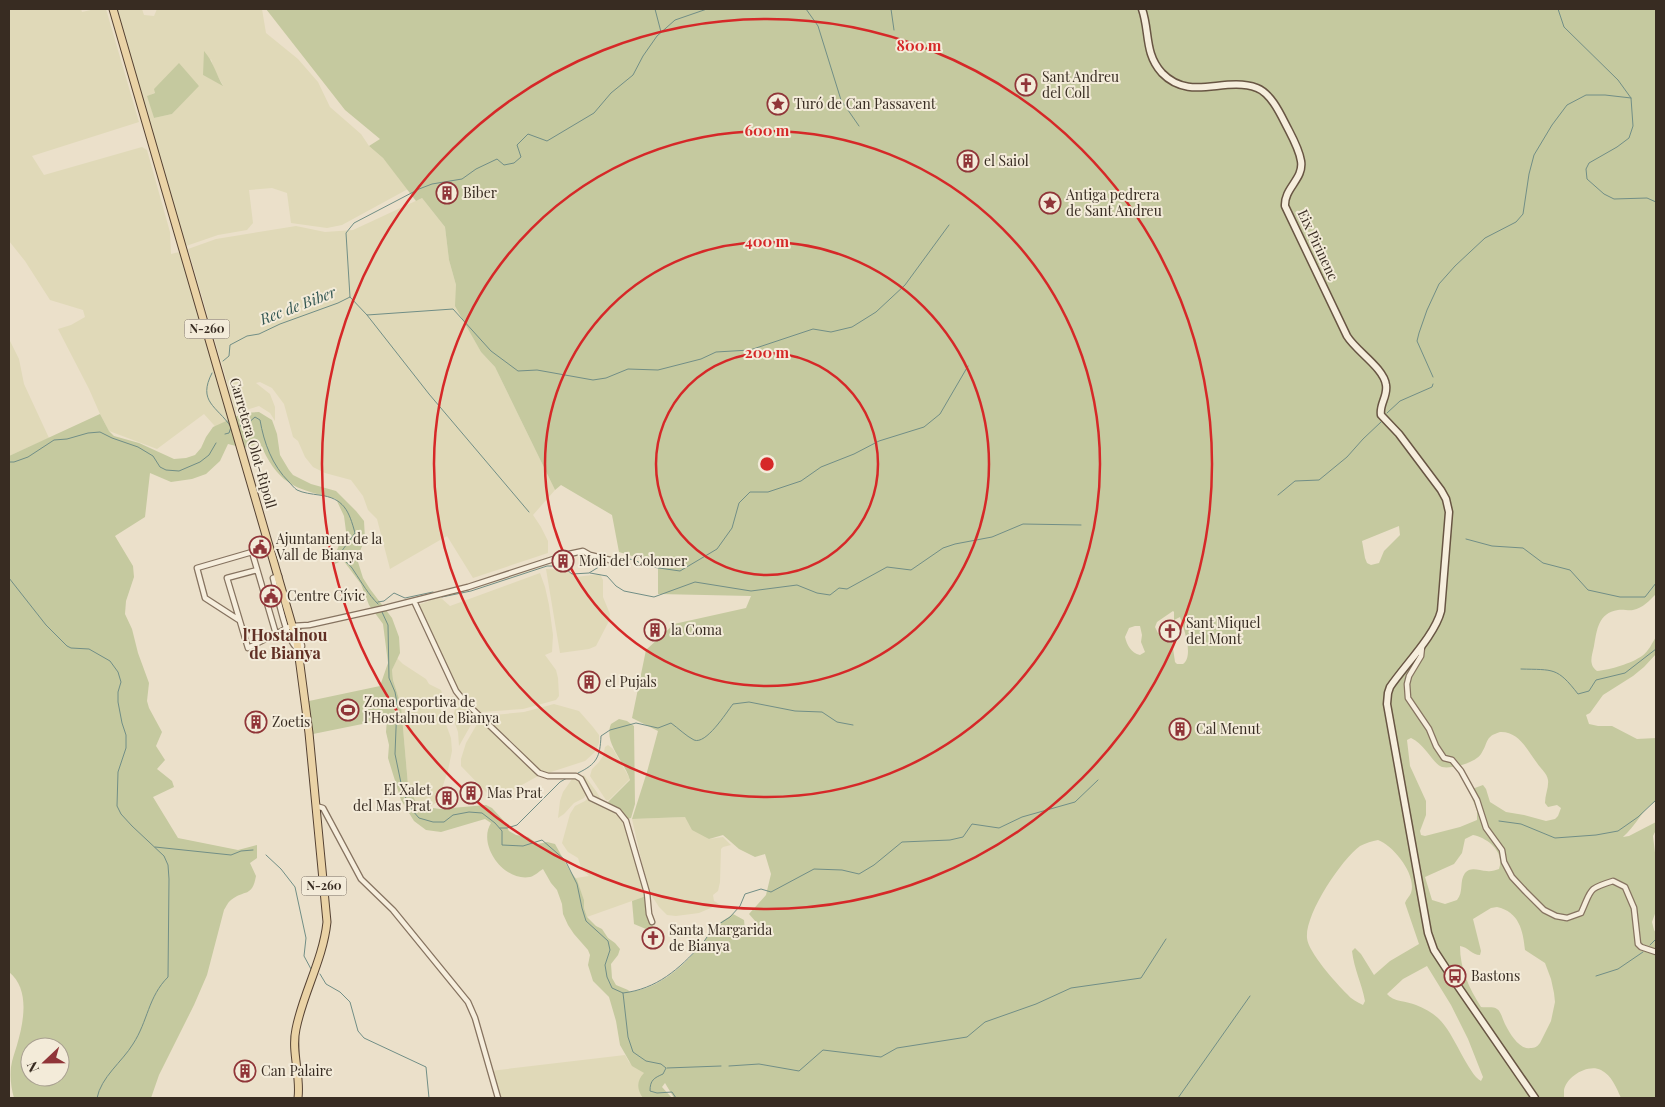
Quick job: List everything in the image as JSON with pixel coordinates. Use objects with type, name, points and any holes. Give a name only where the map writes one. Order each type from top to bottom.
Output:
[{"type":"main road","name":"Carretera Olot-Ripoll","points":[[113,9],[234,420],[299,653],[327,922],[323,947],[295,1031],[299,1080],[298,1098]]},
{"type":"main road","name":"Eix Pirinenc","points":[[1142,9],[1152,58],[1162,72],[1173,82],[1189,87],[1229,85],[1258,88],[1268,95],[1278,110],[1298,148],[1302,164],[1299,176],[1286,195],[1285,206],[1351,343],[1384,379],[1386,390],[1381,407],[1381,415],[1420,461],[1441,490],[1448,505],[1441,611],[1437,623],[1390,687],[1387,699],[1428,933],[1434,950],[1452,979],[1536,1098]]},
{"type":"street","points":[[257,570],[227,578],[248,648],[292,628],[385,608],[468,587],[569,554],[583,551],[590,555],[610,560]]},
{"type":"street","points":[[239,620],[205,598],[197,568],[252,552],[278,633]]},
{"type":"street","points":[[414,601],[456,692],[464,701],[540,773],[548,776],[576,776],[581,779],[591,798],[618,811],[626,821],[652,922]]},
{"type":"street","points":[[1422,644],[1421,656],[1409,676],[1407,684],[1408,698],[1429,729],[1436,746],[1444,758],[1452,760],[1461,771],[1477,800],[1486,828],[1502,850],[1504,862],[1512,877],[1544,910],[1556,916],[1567,918],[1581,913],[1590,890],[1596,886],[1613,881],[1625,887],[1634,908],[1638,944],[1641,947],[1656,952]]},
{"type":"street","points":[[316,806],[323,808],[361,878],[393,910],[468,1002],[480,1034],[498,1098]]},
{"type":"shaded area","points":[[9,9],[81,9],[82,12],[106,9],[139,122],[32,156],[44,175],[142,147],[147,150],[170,232],[171,254],[179,252],[183,259],[231,424],[222,434],[204,414],[157,449],[109,431],[58,329],[71,325],[85,317],[83,310],[50,300],[25,261],[9,241]]},
{"type":"shaded area","points":[[115,9],[142,9],[144,15],[154,16],[157,9],[262,9],[266,33],[298,59],[318,82],[330,107],[361,134],[369,146],[383,158],[408,189],[342,225],[327,228],[291,223],[287,193],[272,188],[249,190],[253,223],[247,230],[218,235],[186,246]],"holes":[[[211,59],[215,72],[223,85],[203,75]],[[199,85],[172,114],[154,118],[148,96],[156,92]]]},
{"type":"shaded area","points":[[422,198],[445,227],[449,260],[456,285],[456,306],[481,352],[495,367],[555,490],[533,515],[548,541],[548,553],[473,578],[447,536],[390,569],[377,519],[368,510],[363,496],[351,480],[325,473],[313,467],[305,457],[298,441],[293,437],[284,404],[272,388],[260,382],[256,383],[270,394],[275,407],[275,421],[270,413],[259,406],[236,413],[188,249],[216,239],[296,226],[325,232],[353,230]]},
{"type":"shaded area","points":[[9,339],[19,359],[24,384],[49,438],[9,456]]},
{"type":"shaded area","points":[[546,569],[565,570],[576,577],[600,574],[603,580],[603,597],[610,614],[609,621],[596,646],[589,649],[560,653]]},
{"type":"shaded area","points":[[540,573],[549,605],[553,635],[552,652],[545,655],[556,670],[559,696],[556,700],[523,709],[481,712],[457,690],[418,605],[441,598],[450,606]]},
{"type":"shaded area","points":[[397,658],[426,679],[429,684],[441,690],[445,703],[443,716],[451,738],[452,751],[438,801],[426,807],[416,802],[408,785],[401,705],[393,680],[392,670]]},
{"type":"shaded area","points":[[452,696],[476,716],[459,746],[458,732],[453,718],[455,709],[451,700]]},
{"type":"shaded area","points":[[554,704],[579,711],[599,735],[599,743],[595,752],[585,761],[548,773],[534,766],[484,716],[524,712]]},
{"type":"shaded area","points":[[480,719],[510,746],[538,776],[504,795],[495,797],[489,795],[461,766],[466,743]]},
{"type":"shaded area","points":[[608,745],[613,749],[630,779],[609,800],[606,800],[590,776],[592,769],[603,756],[605,747]]},
{"type":"shaded area","points":[[584,775],[601,799],[594,797],[590,793],[581,778]]},
{"type":"shaded area","points":[[576,778],[582,785],[586,795],[558,818],[563,792],[572,779]]},
{"type":"shaded area","points":[[589,797],[615,812],[623,820],[627,827],[646,896],[587,917],[584,900],[576,878],[589,876],[582,870],[578,858],[568,852],[562,843],[570,814],[575,806]]},
{"type":"shaded area","points":[[685,817],[709,839],[723,837],[731,845],[721,849],[720,882],[718,891],[713,895],[714,901],[721,905],[699,913],[676,916],[667,915],[659,907],[648,890],[632,819]]},
{"type":"shaded area","points":[[625,1055],[629,1062],[644,1073],[644,1098],[498,1098],[490,1071]]},
{"type":"green space","points":[[266,9],[1656,9],[1656,594],[1640,608],[1611,612],[1602,618],[1596,634],[1592,666],[1597,671],[1627,664],[1644,654],[1656,637],[1656,654],[1633,676],[1603,695],[1590,713],[1586,715],[1589,724],[1612,726],[1637,739],[1656,738],[1656,801],[1647,808],[1623,837],[1629,836],[1656,822],[1656,830],[1653,836],[1656,861],[1656,911],[1652,922],[1656,933],[1656,1098],[1621,1098],[1605,1072],[1596,1068],[1590,1068],[1578,1072],[1569,1080],[1564,1090],[1564,1098],[674,1098],[665,1083],[662,1087],[672,1098],[643,1098],[638,1085],[644,1073],[632,1066],[620,1045],[609,997],[593,981],[588,965],[590,955],[588,950],[568,925],[557,890],[543,869],[530,877],[520,877],[511,874],[503,868],[490,851],[488,832],[491,823],[485,819],[441,832],[426,830],[414,821],[401,800],[388,758],[387,719],[313,734],[309,701],[380,686],[388,663],[383,624],[369,605],[361,584],[343,560],[335,564],[339,546],[347,539],[344,516],[336,499],[308,491],[288,482],[273,467],[259,441],[248,447],[228,444],[220,461],[206,474],[192,479],[171,482],[150,473],[145,517],[115,536],[133,566],[134,577],[126,601],[125,614],[132,629],[149,683],[147,701],[149,708],[162,732],[156,746],[165,760],[157,769],[172,781],[174,787],[153,797],[178,838],[238,850],[257,845],[257,858],[250,863],[256,876],[254,883],[250,890],[230,901],[224,910],[207,975],[159,1075],[151,1098],[14,1098],[11,1083],[11,1067],[22,1026],[23,996],[16,979],[9,972],[9,456],[100,414],[109,431],[114,436],[139,443],[174,459],[195,455],[213,427],[244,413],[259,412],[272,420],[277,434],[280,455],[293,475],[311,484],[336,491],[356,511],[364,521],[365,539],[358,556],[363,578],[392,618],[399,637],[400,653],[392,670],[393,680],[401,705],[408,785],[416,802],[426,807],[440,809],[486,805],[492,808],[503,820],[509,831],[516,835],[528,837],[538,844],[547,842],[555,844],[577,880],[584,900],[587,917],[602,929],[608,938],[620,949],[611,964],[612,978],[616,985],[630,992],[641,990],[672,974],[690,958],[714,927],[733,914],[744,920],[745,931],[755,933],[756,922],[749,914],[766,895],[771,874],[765,854],[755,857],[739,849],[723,835],[709,839],[692,830],[685,817],[632,819],[658,731],[632,718],[646,650],[674,624],[746,608],[751,596],[658,594],[658,564],[619,552],[612,515],[561,485],[555,490],[495,367],[481,352],[455,306],[456,285],[449,260],[445,227],[422,198],[416,201],[383,158],[369,146],[380,139],[345,110]],"holes":[[[1399,526],[1400,535],[1384,551],[1379,563],[1371,565],[1367,563],[1362,541]],[[1173,611],[1174,620],[1180,617],[1188,649],[1188,655],[1183,664],[1175,662],[1172,641],[1167,636],[1158,633],[1155,627],[1157,622]],[[1140,626],[1141,642],[1145,652],[1140,655],[1132,651],[1128,646],[1125,637],[1129,628]],[[1500,732],[1518,738],[1546,775],[1548,783],[1545,803],[1548,807],[1557,805],[1561,808],[1558,816],[1555,819],[1546,821],[1506,812],[1490,802],[1483,785],[1472,789],[1470,793],[1477,811],[1477,820],[1460,827],[1425,836],[1421,835],[1420,831],[1426,815],[1426,801],[1410,766],[1407,740],[1411,738],[1416,741],[1442,767],[1451,767],[1463,765],[1474,760],[1481,754],[1491,736]],[[1473,835],[1484,839],[1494,847],[1500,857],[1499,869],[1467,871],[1463,876],[1457,900],[1445,904],[1432,900],[1425,877],[1454,864],[1462,853],[1465,839]],[[1378,840],[1391,848],[1403,862],[1411,878],[1411,893],[1405,903],[1419,944],[1390,961],[1374,975],[1361,954],[1355,948],[1352,951],[1365,1001],[1363,1005],[1350,997],[1330,975],[1312,951],[1307,938],[1312,915],[1334,875],[1360,846]],[[1491,908],[1504,909],[1515,918],[1521,929],[1525,950],[1545,963],[1551,979],[1555,1002],[1551,1021],[1536,1047],[1523,1047],[1510,1033],[1498,1010],[1481,1007],[1463,970],[1460,946],[1480,955],[1481,951],[1473,919]],[[1427,966],[1451,1005],[1468,1039],[1483,1077],[1481,1081],[1471,1070],[1445,1025],[1437,1017],[1419,1006],[1396,1000],[1387,994],[1403,979]]]},
{"type":"green space","points":[[204,51],[212,63],[223,86],[203,75]]},
{"type":"green space","points":[[179,63],[199,86],[172,114],[154,118],[147,96],[155,93],[154,89]]},
{"type":"green space","points":[[619,719],[627,721],[634,726],[635,804],[631,818],[627,819],[608,802],[630,780],[610,738],[611,724]]},
{"type":"green space","points":[[646,896],[648,916],[653,927],[646,929],[634,924],[632,901]]},
{"type":"waterway","points":[[655,9],[661,32]]},
{"type":"waterway","name":"Rec de Biber","points":[[223,361],[229,356],[230,345],[247,336],[259,334],[350,297],[346,233],[354,223],[419,189],[432,184],[462,179],[476,169],[497,159],[504,165],[514,163],[521,157],[517,145],[528,134],[547,141],[594,113],[611,93],[633,75],[657,36],[675,20],[707,9]]},
{"type":"waterway","name":"Rec de Biber","points":[[806,9],[818,26],[841,100],[859,126]]},
{"type":"waterway","points":[[891,9],[894,30]]},
{"type":"waterway","points":[[1558,9],[1564,27],[1618,80],[1631,98],[1633,126],[1629,138],[1589,163],[1586,169],[1587,179],[1604,194],[1614,199],[1647,198],[1656,202]]},
{"type":"waterway","points":[[1433,377],[1417,341],[1427,310],[1439,284],[1485,238],[1516,222],[1523,214],[1534,155],[1552,125],[1567,105],[1586,95],[1631,98]]},
{"type":"waterway","points":[[350,297],[367,315],[453,309],[491,351],[518,371],[537,370],[593,380],[606,378],[628,369],[658,370],[701,359],[716,352],[750,350],[813,329],[831,332],[852,327],[876,312],[905,285],[949,225]]},
{"type":"waterway","points":[[367,315],[429,394],[529,512]]},
{"type":"waterway","points":[[611,560],[617,557],[635,560],[645,566],[680,571],[717,549],[732,528],[739,503],[750,492],[768,492],[801,481],[821,467],[854,454],[879,441],[924,427],[940,414],[968,366]]},
{"type":"waterway","points":[[212,373],[208,383],[208,397],[231,427],[229,433],[225,434]]},
{"type":"waterway","points":[[1387,413],[1400,401],[1432,387],[1433,384]]},
{"type":"waterway","points":[[240,426],[246,425],[255,417],[260,420],[266,445],[273,461],[294,487],[302,492],[334,499],[348,512],[355,533],[341,552],[378,604]]},
{"type":"waterway","points":[[1278,495],[1295,481],[1319,480],[1347,457],[1381,422]]},
{"type":"waterway","points":[[9,462],[28,457],[54,440],[100,432],[138,447],[153,456],[160,467],[166,470],[179,471],[200,462],[209,455],[216,443]]},
{"type":"waterway","points":[[590,573],[607,576],[616,586],[624,591],[654,597],[695,582],[751,591],[797,585],[817,593],[830,595],[839,588],[847,589],[887,567],[911,570],[943,548],[992,537],[1023,524],[1081,525]]},
{"type":"waterway","points":[[1466,539],[1492,546],[1523,548],[1543,563],[1570,570],[1588,590],[1620,597],[1645,597],[1656,583]]},
{"type":"waterway","points":[[442,597],[471,591],[547,566],[562,566],[572,574],[589,573],[607,562]]},
{"type":"waterway","points":[[9,578],[46,625],[67,646],[89,649],[110,661],[118,672],[121,682],[118,702],[126,735],[126,748],[118,772],[117,806],[121,814],[132,826],[164,856],[168,865],[168,977],[156,993],[133,1044],[107,1076],[97,1098]]},
{"type":"waterway","points":[[378,602],[384,601],[394,593],[405,598],[433,592]]},
{"type":"waterway","points":[[382,612],[388,625],[389,678],[397,703],[395,754],[407,802],[419,818],[433,822],[444,822],[453,815],[469,812],[482,813],[502,831],[502,845],[523,846],[542,840],[565,860],[577,884],[586,921],[608,941],[610,950],[605,965],[607,977],[612,988],[623,993],[628,1037],[633,1052],[646,1061],[661,1064],[666,1068],[663,1074],[652,1082],[650,1091],[657,1093],[672,1092],[676,1098]]},
{"type":"waterway","points":[[1521,669],[1548,670],[1559,674],[1578,694],[1589,691],[1596,680],[1625,673],[1656,649]]},
{"type":"waterway","points":[[578,773],[596,759],[600,749],[601,736],[610,730],[636,723],[658,728],[671,723],[694,740],[699,740],[710,733],[733,704],[749,702],[795,711],[822,712],[837,722],[853,725]]},
{"type":"waterway","points":[[500,828],[517,825],[560,782],[567,778]]},
{"type":"waterway","points":[[703,943],[713,928],[730,917],[740,906],[745,894],[761,889],[771,892],[814,869],[842,870],[859,874],[874,865],[902,842],[950,840],[963,837],[972,824],[999,828],[1022,817],[1075,802],[1098,780]]},
{"type":"waterway","points":[[1499,821],[1521,824],[1555,838],[1596,835],[1618,831],[1638,817],[1656,800]]},
{"type":"waterway","points":[[155,847],[231,855],[241,851],[253,850]]},
{"type":"waterway","points":[[266,855],[281,869],[295,887],[306,938],[304,956],[311,969]]},
{"type":"waterway","points":[[729,1066],[759,1064],[799,1071],[823,1050],[881,1057],[897,1048],[967,1037],[985,1022],[1036,1004],[1071,988],[1141,978],[1166,939]]},
{"type":"waterway","points":[[1650,945],[1656,939]]},
{"type":"waterway","points":[[623,993],[635,991],[657,982],[676,970],[701,945]]},
{"type":"waterway","points":[[1596,976],[1618,969],[1643,952]]},
{"type":"waterway","points":[[320,974],[326,984],[340,992],[350,1002],[358,1031],[364,1038],[426,1067],[429,1098]]},
{"type":"waterway","points":[[1178,1098],[1250,996]]},
{"type":"waterway","points":[[667,1068],[721,1066]]},
{"type":"place","name":"Sant Andreu del Coll","points":[[1026,85]]},
{"type":"place","name":"Turó de Can Passavent","points":[[778,104]]},
{"type":"place","name":"el Saiol","points":[[968,161]]},
{"type":"place","name":"Biber","points":[[447,193]]},
{"type":"place","name":"Antiga pedrera de Sant Andreu","points":[[1050,203]]},
{"type":"place","name":"Ajuntament de la Vall de Bianya","points":[[260,547]]},
{"type":"place","name":"Moli del Colomer","points":[[563,561]]},
{"type":"place","name":"Centre Cívic","points":[[271,596]]},
{"type":"place","name":"la Coma","points":[[655,630]]},
{"type":"place","name":"Sant Miquel del Mont","points":[[1170,631]]},
{"type":"place","name":"el Pujals","points":[[589,682]]},
{"type":"place","name":"Zona esportiva de l'Hostalnou de Bianya","points":[[348,710]]},
{"type":"place","name":"Zoetis","points":[[256,722]]},
{"type":"place","name":"Cal Menut","points":[[1180,729]]},
{"type":"place","name":"Mas Prat","points":[[471,793]]},
{"type":"place","name":"El Xalet del Mas Prat","points":[[447,798]]},
{"type":"place","name":"Santa Margarida de Bianya","points":[[653,938]]},
{"type":"place","name":"Bastons","points":[[1455,976]]},
{"type":"place","name":"Can Palaire","points":[[245,1071]]},
{"type":"district","name":"l'Hostalnou de Bianya","points":[[285,644]]}]
